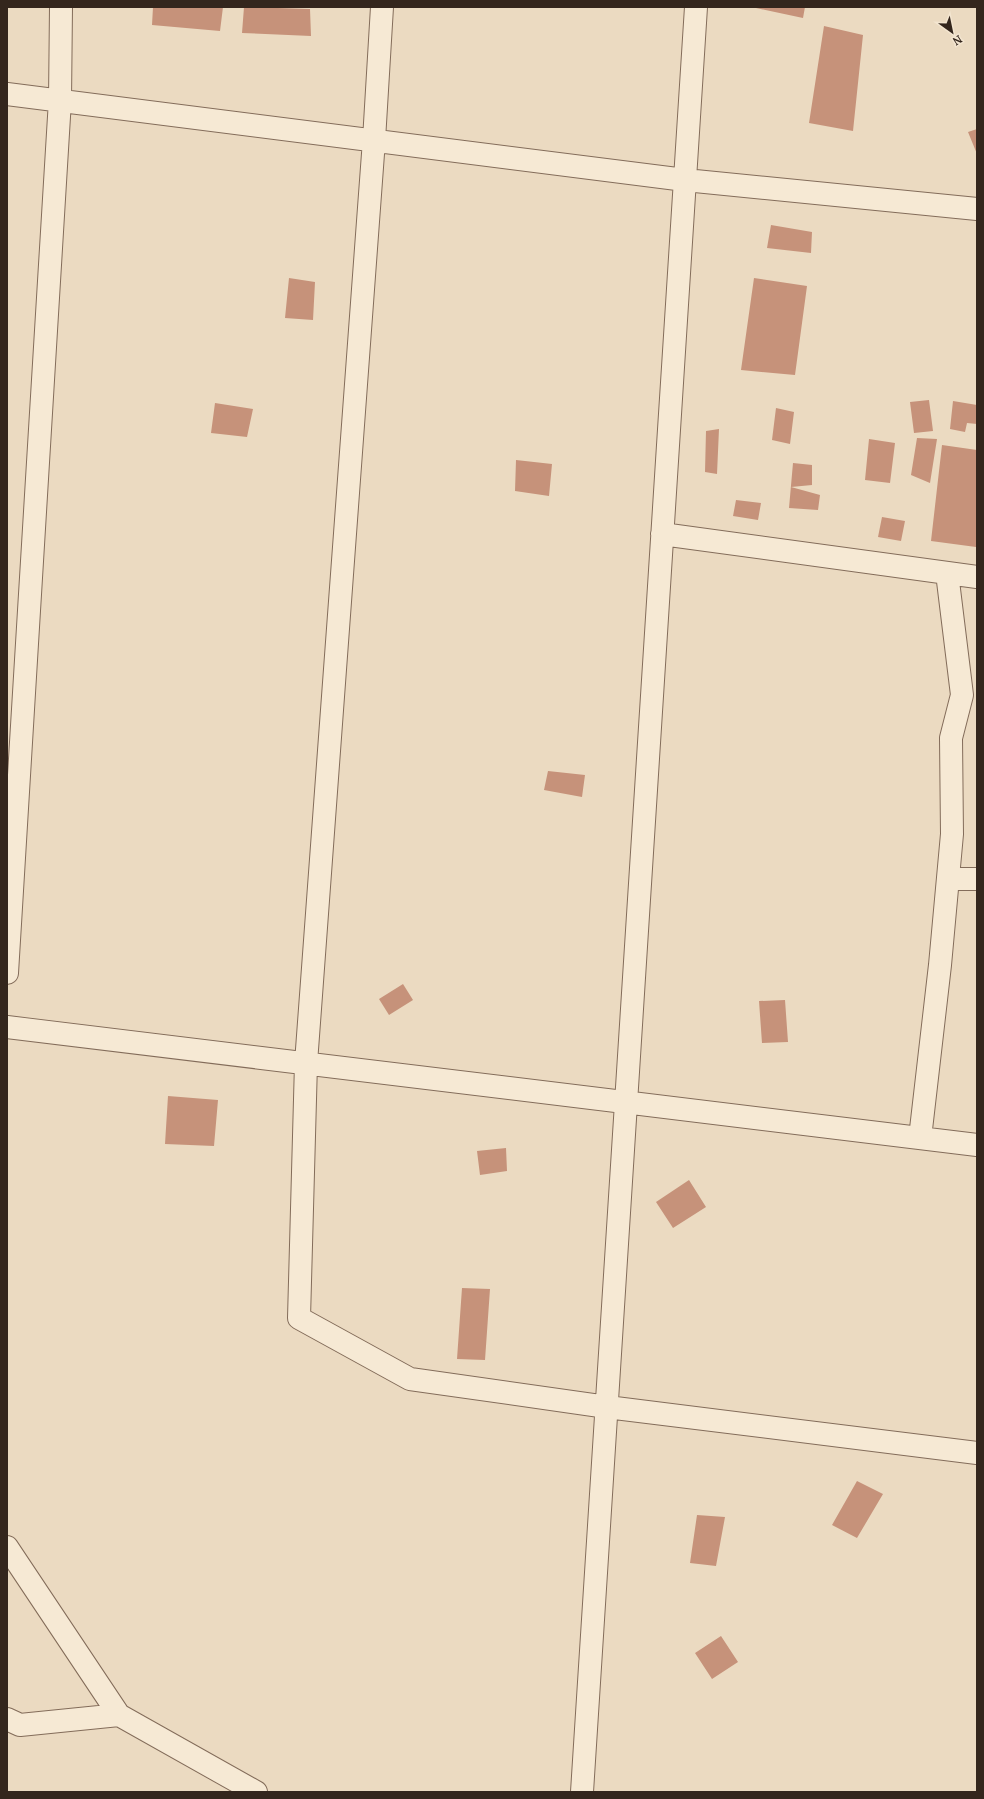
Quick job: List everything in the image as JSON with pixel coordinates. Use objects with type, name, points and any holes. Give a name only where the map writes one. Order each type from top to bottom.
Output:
[{"type":"street","points":[[7,974],[15,699],[60,100],[61,7]]},
{"type":"street","points":[[382,7],[374,140],[306,1063],[299,1318],[410,1379],[606,1407],[977,1453]]},
{"type":"street","points":[[582,1792],[696,7]]},
{"type":"street","points":[[7,94],[685,180],[977,209]]},
{"type":"street","points":[[662,534],[977,577]]},
{"type":"street","points":[[920,1138],[940,966],[952,834],[951,738],[962,695],[947,573]]},
{"type":"street","points":[[948,878],[977,879]]},
{"type":"street","points":[[7,1027],[977,1145]]},
{"type":"street","points":[[7,1547],[119,1715],[256,1792]]},
{"type":"street","points":[[7,1719],[20,1725],[119,1715]]},
{"type":"building","points":[[153,7],[223,7],[220,31],[152,25]]},
{"type":"building","points":[[244,7],[310,9],[311,36],[242,33]]},
{"type":"building","points":[[756,7],[805,7],[803,18]]},
{"type":"building","points":[[824,26],[863,35],[853,131],[809,123]]},
{"type":"building","points":[[977,129],[977,154],[968,132]]},
{"type":"building","points":[[771,225],[812,232],[811,253],[767,248]]},
{"type":"building","points":[[289,278],[315,282],[313,320],[285,318]]},
{"type":"building","points":[[754,278],[807,286],[795,375],[741,370]]},
{"type":"building","points":[[929,400],[933,431],[914,433],[910,402]]},
{"type":"building","points":[[953,401],[977,405],[977,424],[967,423],[965,432],[950,429]]},
{"type":"building","points":[[215,403],[253,409],[247,437],[211,433]]},
{"type":"building","points":[[776,408],[794,412],[790,444],[772,440]]},
{"type":"building","points":[[719,429],[717,474],[705,472],[706,431]]},
{"type":"building","points":[[917,438],[937,439],[930,483],[911,475]]},
{"type":"building","points":[[869,439],[895,443],[890,483],[865,480]]},
{"type":"building","points":[[942,445],[977,450],[976,547],[931,541]]},
{"type":"building","points":[[516,460],[552,464],[549,496],[515,491]]},
{"type":"building","points":[[793,463],[812,465],[812,485],[791,487],[820,495],[818,510],[789,508]]},
{"type":"building","points":[[736,500],[761,503],[758,520],[733,516]]},
{"type":"building","points":[[882,517],[905,521],[901,541],[878,537]]},
{"type":"building","points":[[548,771],[585,775],[582,797],[544,790]]},
{"type":"building","points":[[403,984],[413,1000],[389,1015],[379,999]]},
{"type":"building","points":[[785,1000],[788,1042],[762,1043],[759,1001]]},
{"type":"building","points":[[168,1096],[218,1100],[214,1146],[165,1144]]},
{"type":"building","points":[[506,1148],[507,1171],[480,1175],[477,1151]]},
{"type":"building","points":[[689,1180],[706,1207],[673,1228],[656,1202]]},
{"type":"building","points":[[462,1288],[490,1289],[485,1360],[457,1359]]},
{"type":"building","points":[[857,1481],[883,1494],[857,1538],[832,1525]]},
{"type":"building","points":[[697,1515],[725,1517],[716,1566],[690,1563]]},
{"type":"building","points":[[721,1636],[738,1662],[712,1679],[695,1653]]}]
